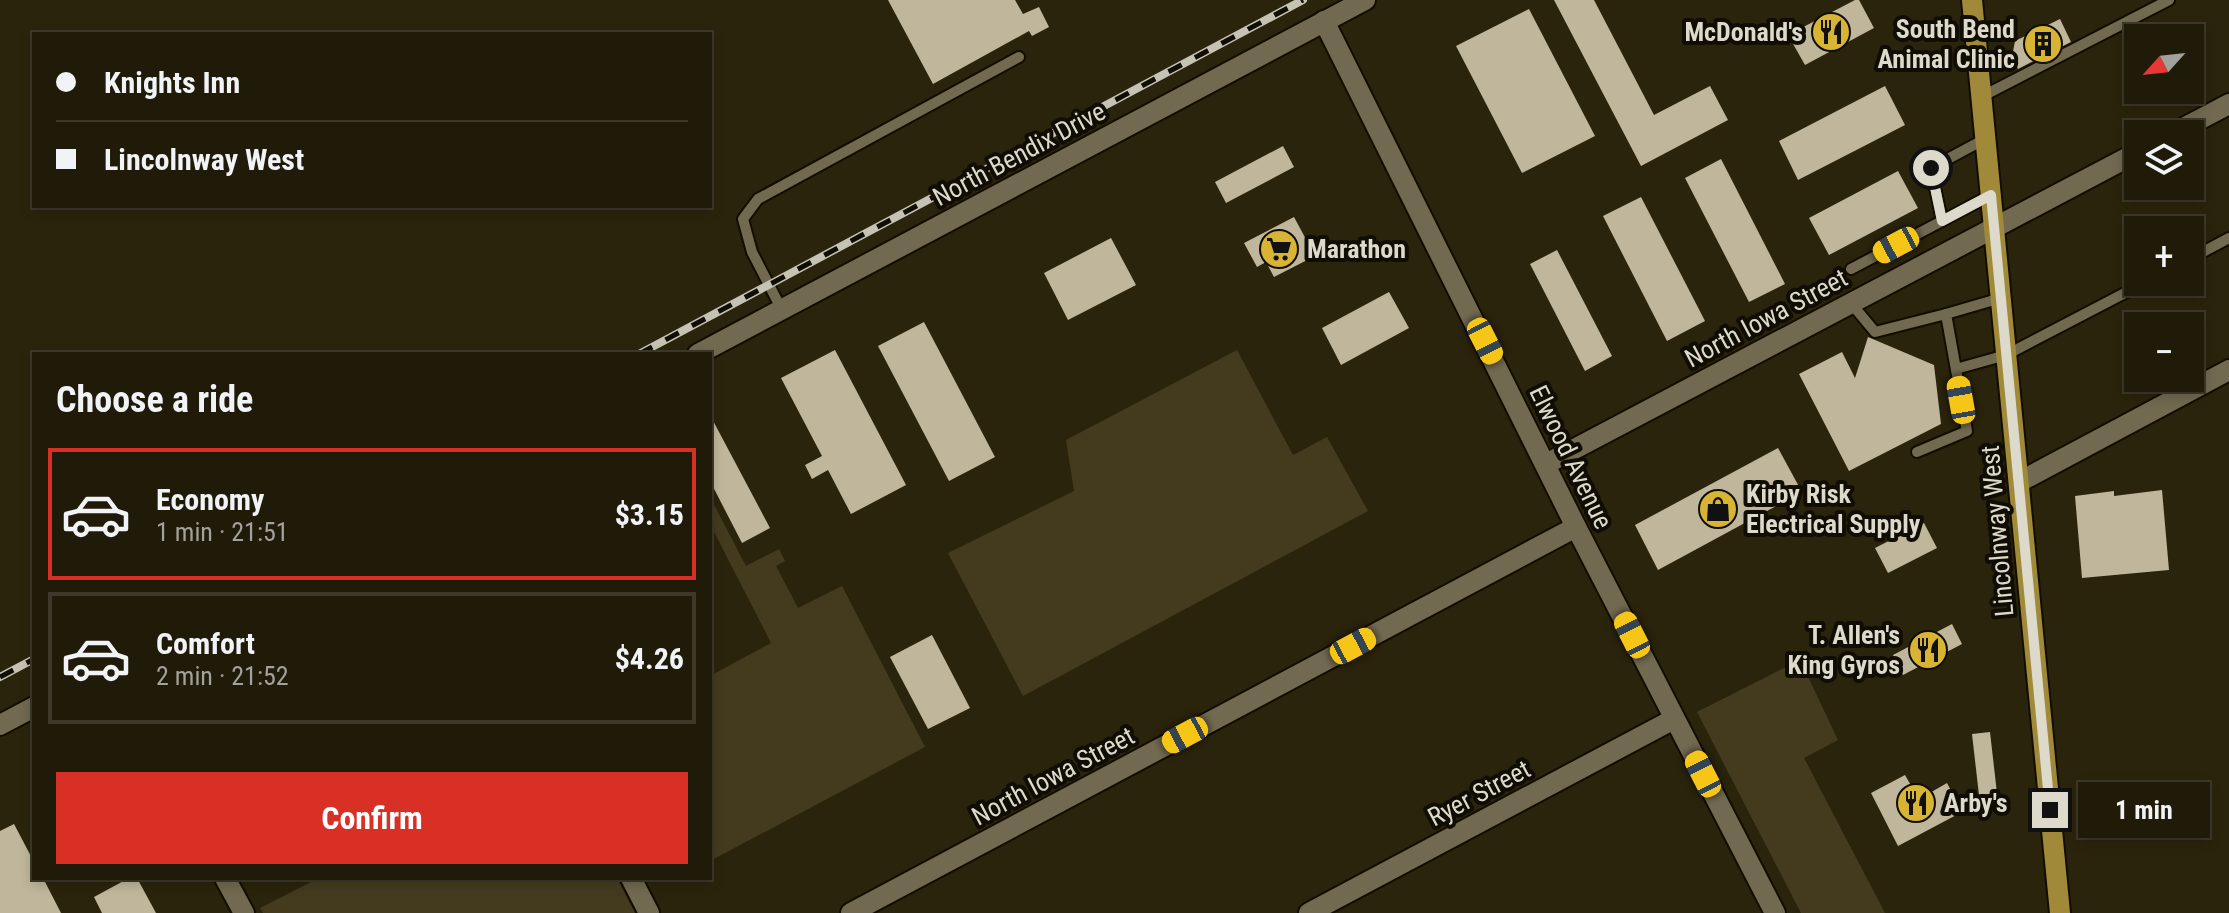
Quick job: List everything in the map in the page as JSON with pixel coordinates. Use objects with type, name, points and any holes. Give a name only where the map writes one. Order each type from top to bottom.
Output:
[{"type":"main road","name":"Lincolnway West","points":[[1972,0],[2060,913]]},
{"type":"street","name":"North Bendix Drive","points":[[702,352],[1365,0]]},
{"type":"street","name":"Elwood Avenue","points":[[1324,21],[1576,527],[1775,913]]},
{"type":"street","points":[[2199,120],[2229,104]]},
{"type":"street","name":"North Iowa Street","points":[[1546,464],[2124,159]]},
{"type":"street","points":[[2019,482],[2229,370]]},
{"type":"street","name":"North Iowa Street","points":[[851,913],[1576,527]]},
{"type":"street","points":[[0,725],[32,708]]},
{"type":"street","name":"Ryer Street","points":[[1309,913],[1674,719]]},
{"type":"street","points":[[226,880],[244,913]]},
{"type":"street","points":[[632,880],[649,913]]},
{"type":"lane","points":[[1981,97],[2169,0]]},
{"type":"lane","points":[[782,310],[752,252],[743,219],[758,199],[1019,57]]},
{"type":"lane","points":[[1942,221],[1931,168],[1985,139]]},
{"type":"lane","points":[[1851,269],[1991,195]]},
{"type":"lane","points":[[2204,251],[2229,238]]},
{"type":"lane","points":[[1956,369],[2006,355],[2124,293]]},
{"type":"lane","points":[[1850,302],[1875,332],[2001,298]]},
{"type":"lane","points":[[1917,452],[1967,431],[1946,314]]},
{"type":"shaded area","points":[[1237,350],[1293,455],[1327,437],[1368,511],[1023,696],[948,553],[1074,491],[1066,440]]},
{"type":"shaded area","points":[[712,501],[746,566],[779,549],[785,561],[776,566],[798,608],[842,586],[925,747],[712,860],[712,675],[771,643],[712,528]]},
{"type":"shaded area","points":[[1800,660],[1838,740],[1804,758],[1885,913],[1801,913],[1697,712]]},
{"type":"shaded area","points":[[315,880],[618,880],[635,913],[263,913],[260,908]]},
{"type":"building","points":[[888,0],[1015,0],[1023,14],[1039,7],[1049,27],[1032,36],[1029,31],[933,84]]},
{"type":"building","points":[[1554,0],[1594,0],[1654,115],[1710,86],[1728,120],[1641,166]]},
{"type":"building","name":"McDonald's","points":[[1859,0],[1874,28],[1805,65],[1788,35]]},
{"type":"building","points":[[1529,9],[1595,136],[1522,173],[1456,46]]},
{"type":"building","name":"South Bend Animal Clinic","points":[[2060,19],[2071,42],[2018,69],[2012,57],[2015,41]]},
{"type":"building","points":[[1885,86],[1905,125],[1798,180],[1779,141]]},
{"type":"building","name":"Marathon","points":[[1283,146],[1294,167],[1226,203],[1215,182]]},
{"type":"building","points":[[1721,159],[1785,284],[1749,302],[1685,178]]},
{"type":"building","points":[[1898,171],[1918,208],[1829,255],[1809,218]]},
{"type":"building","points":[[1641,197],[1705,321],[1667,341],[1603,216]]},
{"type":"building","name":"Marathon","points":[[1294,217],[1315,256],[1274,277],[1266,262],[1257,267],[1244,243]]},
{"type":"building","points":[[1111,238],[1136,285],[1068,320],[1044,273]]},
{"type":"building","points":[[1557,250],[1612,356],[1585,371],[1530,264]]},
{"type":"building","points":[[1389,292],[1409,328],[1341,365],[1322,328]]},
{"type":"building","points":[[924,322],[995,457],[949,481],[878,346]]},
{"type":"building","points":[[1868,337],[1934,365],[1941,424],[1849,471],[1799,374],[1842,352],[1855,378]]},
{"type":"building","points":[[835,350],[906,485],[851,514],[828,470],[812,479],[805,465],[822,456],[781,378]]},
{"type":"building","points":[[712,419],[770,528],[742,543],[712,485]]},
{"type":"building","name":"Kirby Risk Electrical Supply","points":[[1778,448],[1802,492],[1658,570],[1635,525]]},
{"type":"building","points":[[2162,490],[2169,570],[2082,578],[2075,496],[2114,491],[2114,496]]},
{"type":"building","points":[[1924,523],[1937,548],[1888,573],[1875,548]]},
{"type":"building","name":"T. Allen's King Gyros","points":[[1952,624],[1962,644],[1903,675],[1893,655]]},
{"type":"building","points":[[932,635],[970,708],[928,729],[890,657]]},
{"type":"building","points":[[1990,732],[1998,802],[1980,804],[1972,734]]},
{"type":"building","name":"Arby's","points":[[1905,775],[1913,789],[1928,794],[1947,783],[1962,812],[1898,846],[1871,793]]},
{"type":"building","points":[[14,824],[32,858],[32,880],[44,880],[61,913],[0,913],[0,831]]},
{"type":"building","points":[[125,880],[138,880],[156,913],[102,913],[94,897]]},
{"type":"railway","points":[[643,352],[1303,0]]},
{"type":"railway","points":[[0,677],[32,660]]},
{"type":"place","name":"McDonald's","points":[[1831,32]]},
{"type":"place","name":"South Bend Animal Clinic","points":[[2043,44]]},
{"type":"place","name":"Marathon","points":[[1279,249]]},
{"type":"place","name":"Kirby Risk Electrical Supply","points":[[1718,509]]},
{"type":"place","name":"T. Allen's King Gyros","points":[[1928,650]]},
{"type":"place","name":"Arby's","points":[[1916,803]]},
{"type":"route","points":[[1931,168],[1942,221],[1991,195],[2050,810]]}]
